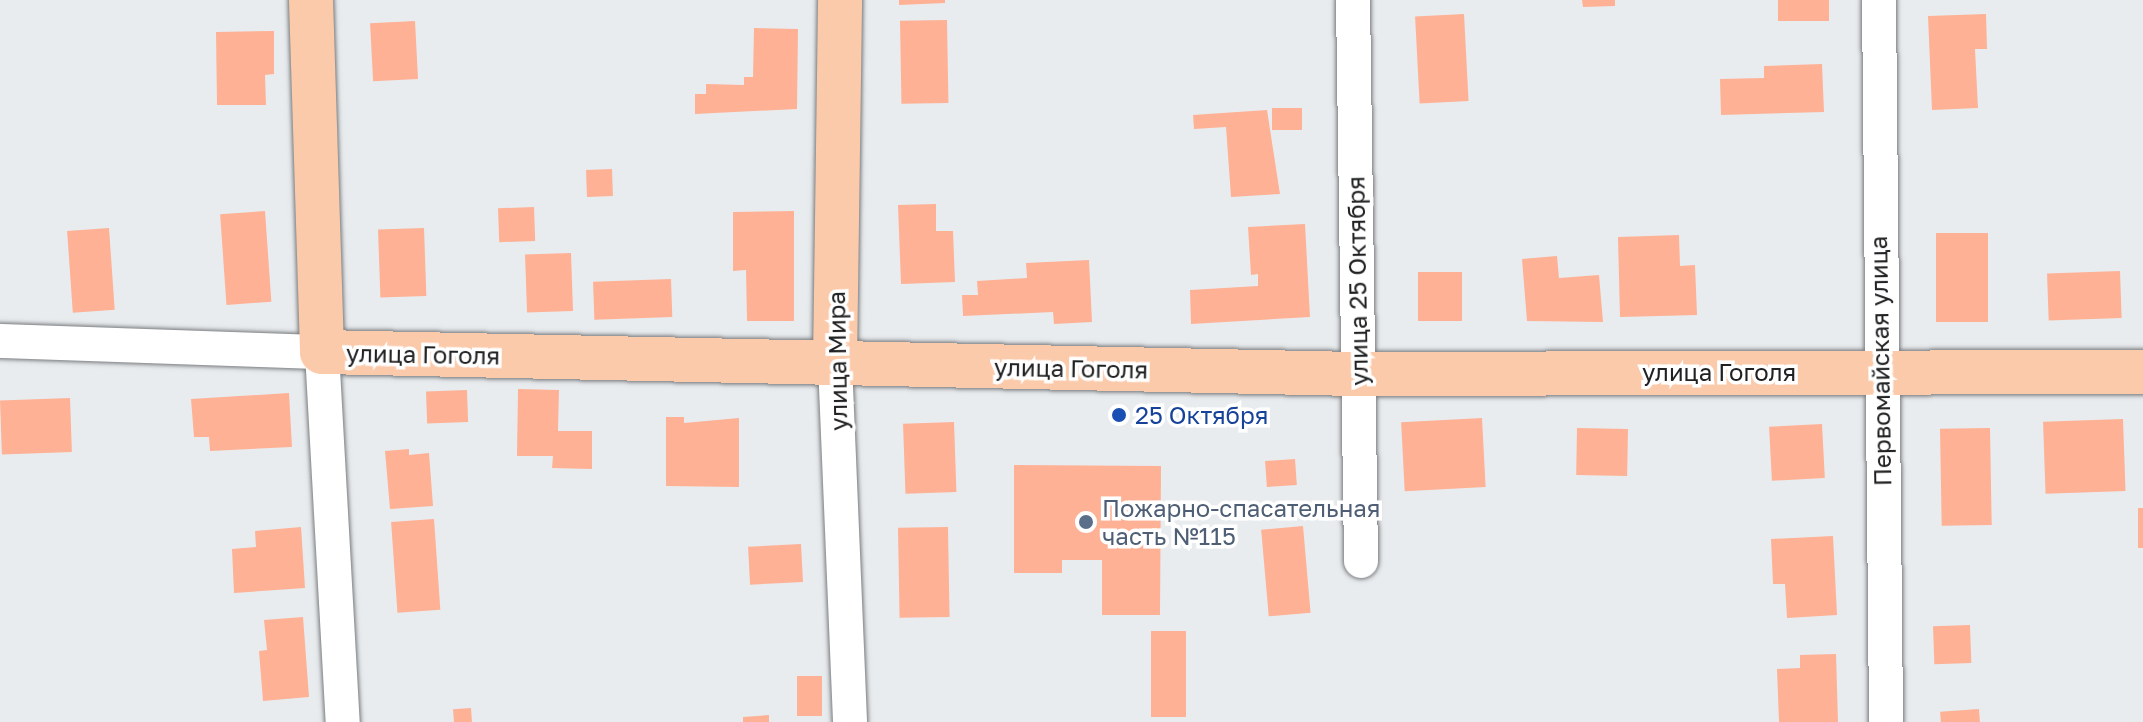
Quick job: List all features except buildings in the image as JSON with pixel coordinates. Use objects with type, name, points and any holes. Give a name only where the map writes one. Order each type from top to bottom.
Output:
[{"type":"main road","points":[[311,0],[322,352]]},
{"type":"main road","name":"улица Мира","points":[[835,363],[840,0]]},
{"type":"main road","name":"улица Гоголя","points":[[322,352],[1358,374],[2143,372]]},
{"type":"street","name":"улица 25 Октября","points":[[1353,0],[1361,561]]},
{"type":"street","name":"Первомайская улица","points":[[1879,0],[1879,371],[1886,722]]},
{"type":"street","name":"улица Гоголя","points":[[0,341],[322,352]]},
{"type":"street","points":[[322,352],[343,722]]},
{"type":"street","name":"улица Мира","points":[[835,363],[850,722]]},
{"type":"place","name":"25 Октября","points":[[1119,415]]},
{"type":"place","name":"Пожарно-спасательная часть №115","points":[[1086,522]]}]
